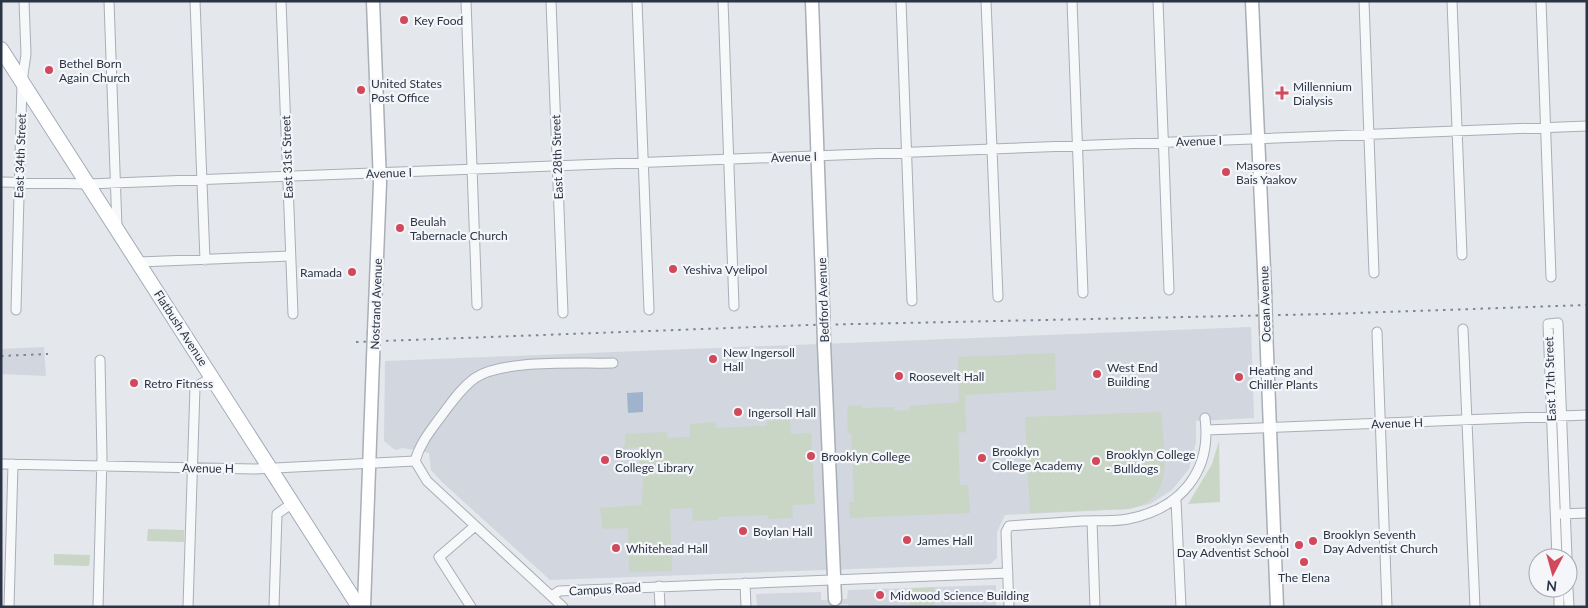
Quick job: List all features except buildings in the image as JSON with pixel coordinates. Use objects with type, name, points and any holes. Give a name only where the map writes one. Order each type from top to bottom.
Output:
[{"type":"main road","name":"Nostrand Avenue","points":[[364,607],[380,173],[373,1]]},
{"type":"main road","name":"Bedford Avenue","points":[[812,1],[835,604]]},
{"type":"main road","name":"Ocean Avenue","points":[[1252,1],[1277,607]]},
{"type":"main road","name":"Flatbush Avenue","points":[[1,50],[294,502],[359,607]]},
{"type":"street","name":"East 34th Street","points":[[16,310],[22,82],[26,54],[24,1]]},
{"type":"street","points":[[110,1],[117,229]]},
{"type":"street","points":[[195,1],[205,260]]},
{"type":"street","name":"East 31st Street","points":[[281,1],[293,314]]},
{"type":"street","points":[[466,1],[477,305]]},
{"type":"street","name":"East 28th Street","points":[[551,1],[563,313]]},
{"type":"street","points":[[637,1],[649,310]]},
{"type":"street","points":[[723,1],[734,306]]},
{"type":"street","points":[[901,1],[912,301]]},
{"type":"street","points":[[986,1],[998,297]]},
{"type":"street","points":[[1072,1],[1083,294]]},
{"type":"street","points":[[1158,1],[1169,290]]},
{"type":"street","points":[[1364,1],[1374,273]]},
{"type":"street","points":[[1452,1],[1462,256]]},
{"type":"street","points":[[1541,1],[1551,277]]},
{"type":"street","name":"Avenue I","points":[[1,182],[88,184],[288,177],[1587,126]]},
{"type":"street","points":[[139,262],[290,256]]},
{"type":"street","name":"East 17th Street","points":[[1558,548],[1560,514],[1561,416],[1558,323],[1548,324],[1552,417],[1560,514],[1565,548]]},
{"type":"street","points":[[1463,329],[1475,607]]},
{"type":"street","points":[[1377,332],[1387,607]]},
{"type":"street","points":[[98,607],[102,466],[100,360]]},
{"type":"street","points":[[414,461],[426,437],[464,387],[484,373],[515,365],[613,363]]},
{"type":"street","points":[[188,607],[195,387],[213,377]]},
{"type":"street","name":"Avenue H","points":[[1207,430],[1587,415]]},
{"type":"street","points":[[1009,607],[1006,532],[1009,526],[1138,517],[1176,500],[1199,468],[1206,443],[1207,430],[1205,418]]},
{"type":"street","name":"Avenue H","points":[[1,464],[271,468],[414,461]]},
{"type":"street","name":"Campus Road","points":[[414,461],[427,481],[552,596],[559,591],[1008,573]]},
{"type":"street","points":[[10,607],[13,464]]},
{"type":"street","points":[[1176,500],[1180,607]]},
{"type":"street","points":[[274,607],[277,514],[294,502]]},
{"type":"street","points":[[1560,514],[1587,513]]},
{"type":"street","points":[[1092,521],[1095,607]]},
{"type":"street","points":[[471,607],[439,557],[474,526]]},
{"type":"street","points":[[745,583],[746,607]]},
{"type":"street","points":[[659,586],[660,607]]},
{"type":"street","points":[[552,596],[562,607]]},
{"type":"shaded area","name":"Brooklyn College","points":[[1251,327],[1254,418],[1196,421],[1196,442],[1189,469],[1172,490],[1150,504],[1128,509],[1005,515],[997,532],[997,558],[990,564],[550,580],[442,482],[431,470],[429,453],[403,448],[395,450],[384,441],[385,361]]},
{"type":"shaded area","points":[[44,347],[46,376],[1,374],[1,349]]},
{"type":"shaded area","points":[[996,585],[996,607],[934,607],[934,587]]},
{"type":"shaded area","points":[[912,588],[913,602],[910,602],[910,607],[848,607],[848,604],[821,607],[757,607],[756,594],[821,592],[821,600],[847,599],[848,590]]},
{"type":"green space","points":[[1055,353],[1056,390],[965,395],[966,432],[958,433],[960,485],[968,485],[970,513],[850,518],[849,502],[854,502],[851,433],[848,433],[847,406],[861,405],[862,408],[894,407],[894,411],[909,410],[910,406],[959,402],[958,357]]},
{"type":"green space","points":[[1161,412],[1165,457],[1164,472],[1161,485],[1155,496],[1144,504],[1128,509],[1030,513],[1025,417]]},
{"type":"green space","points":[[790,420],[791,434],[811,433],[815,504],[792,505],[793,518],[768,519],[767,515],[718,517],[718,520],[693,521],[692,508],[670,509],[672,571],[629,572],[628,528],[603,529],[600,508],[642,505],[643,472],[640,472],[640,447],[622,449],[625,444],[625,434],[667,432],[667,438],[690,437],[690,424],[715,422],[716,428],[767,426],[767,421]]},
{"type":"green space","points":[[1219,441],[1220,502],[1188,504],[1212,464]]},
{"type":"green space","points":[[148,529],[184,530],[184,542],[147,541]]},
{"type":"green space","points":[[54,554],[90,555],[89,566],[54,565]]},
{"type":"green space","points":[[934,587],[934,607],[910,607],[910,602],[913,601],[912,588]]},
{"type":"water","points":[[643,392],[643,412],[628,413],[627,393]]},
{"type":"railway","points":[[356,342],[809,325],[1328,314],[1587,305]]},
{"type":"railway","points":[[1,356],[48,354]]},
{"type":"place","name":"Key Food","points":[[404,20]]},
{"type":"place","name":"Bethel Born Again Church","points":[[49,70]]},
{"type":"place","name":"United States Post Office","points":[[361,90]]},
{"type":"place","name":"Millennium Dialysis","points":[[1282,93]]},
{"type":"place","name":"Masores Bais Yaakov","points":[[1226,172]]},
{"type":"place","name":"Beulah Tabernacle Church","points":[[400,228]]},
{"type":"place","name":"Yeshiva Vyelipol","points":[[673,269]]},
{"type":"place","name":"Ramada","points":[[352,272]]},
{"type":"place","name":"New Ingersoll Hall","points":[[713,359]]},
{"type":"place","name":"West End Building","points":[[1097,374]]},
{"type":"place","name":"Roosevelt Hall","points":[[899,376]]},
{"type":"place","name":"Heating and Chiller Plants","points":[[1239,377]]},
{"type":"place","name":"Retro Fitness","points":[[134,383]]},
{"type":"place","name":"Ingersoll Hall","points":[[738,412]]},
{"type":"place","name":"Brooklyn College","points":[[811,456]]},
{"type":"place","name":"Brooklyn College Academy","points":[[982,458]]},
{"type":"place","name":"Brooklyn College Library","points":[[605,460]]},
{"type":"place","name":"Brooklyn College - Bulldogs","points":[[1096,461]]},
{"type":"place","name":"Boylan Hall","points":[[743,531]]},
{"type":"place","name":"James Hall","points":[[907,540]]},
{"type":"place","name":"Brooklyn Seventh Day Adventist Church","points":[[1313,541]]},
{"type":"place","name":"Brooklyn Seventh Day Adventist School","points":[[1299,545]]},
{"type":"place","name":"Whitehead Hall","points":[[616,548]]},
{"type":"place","name":"The Elena","points":[[1304,562]]},
{"type":"place","name":"Midwood Science Building","points":[[880,595]]}]
